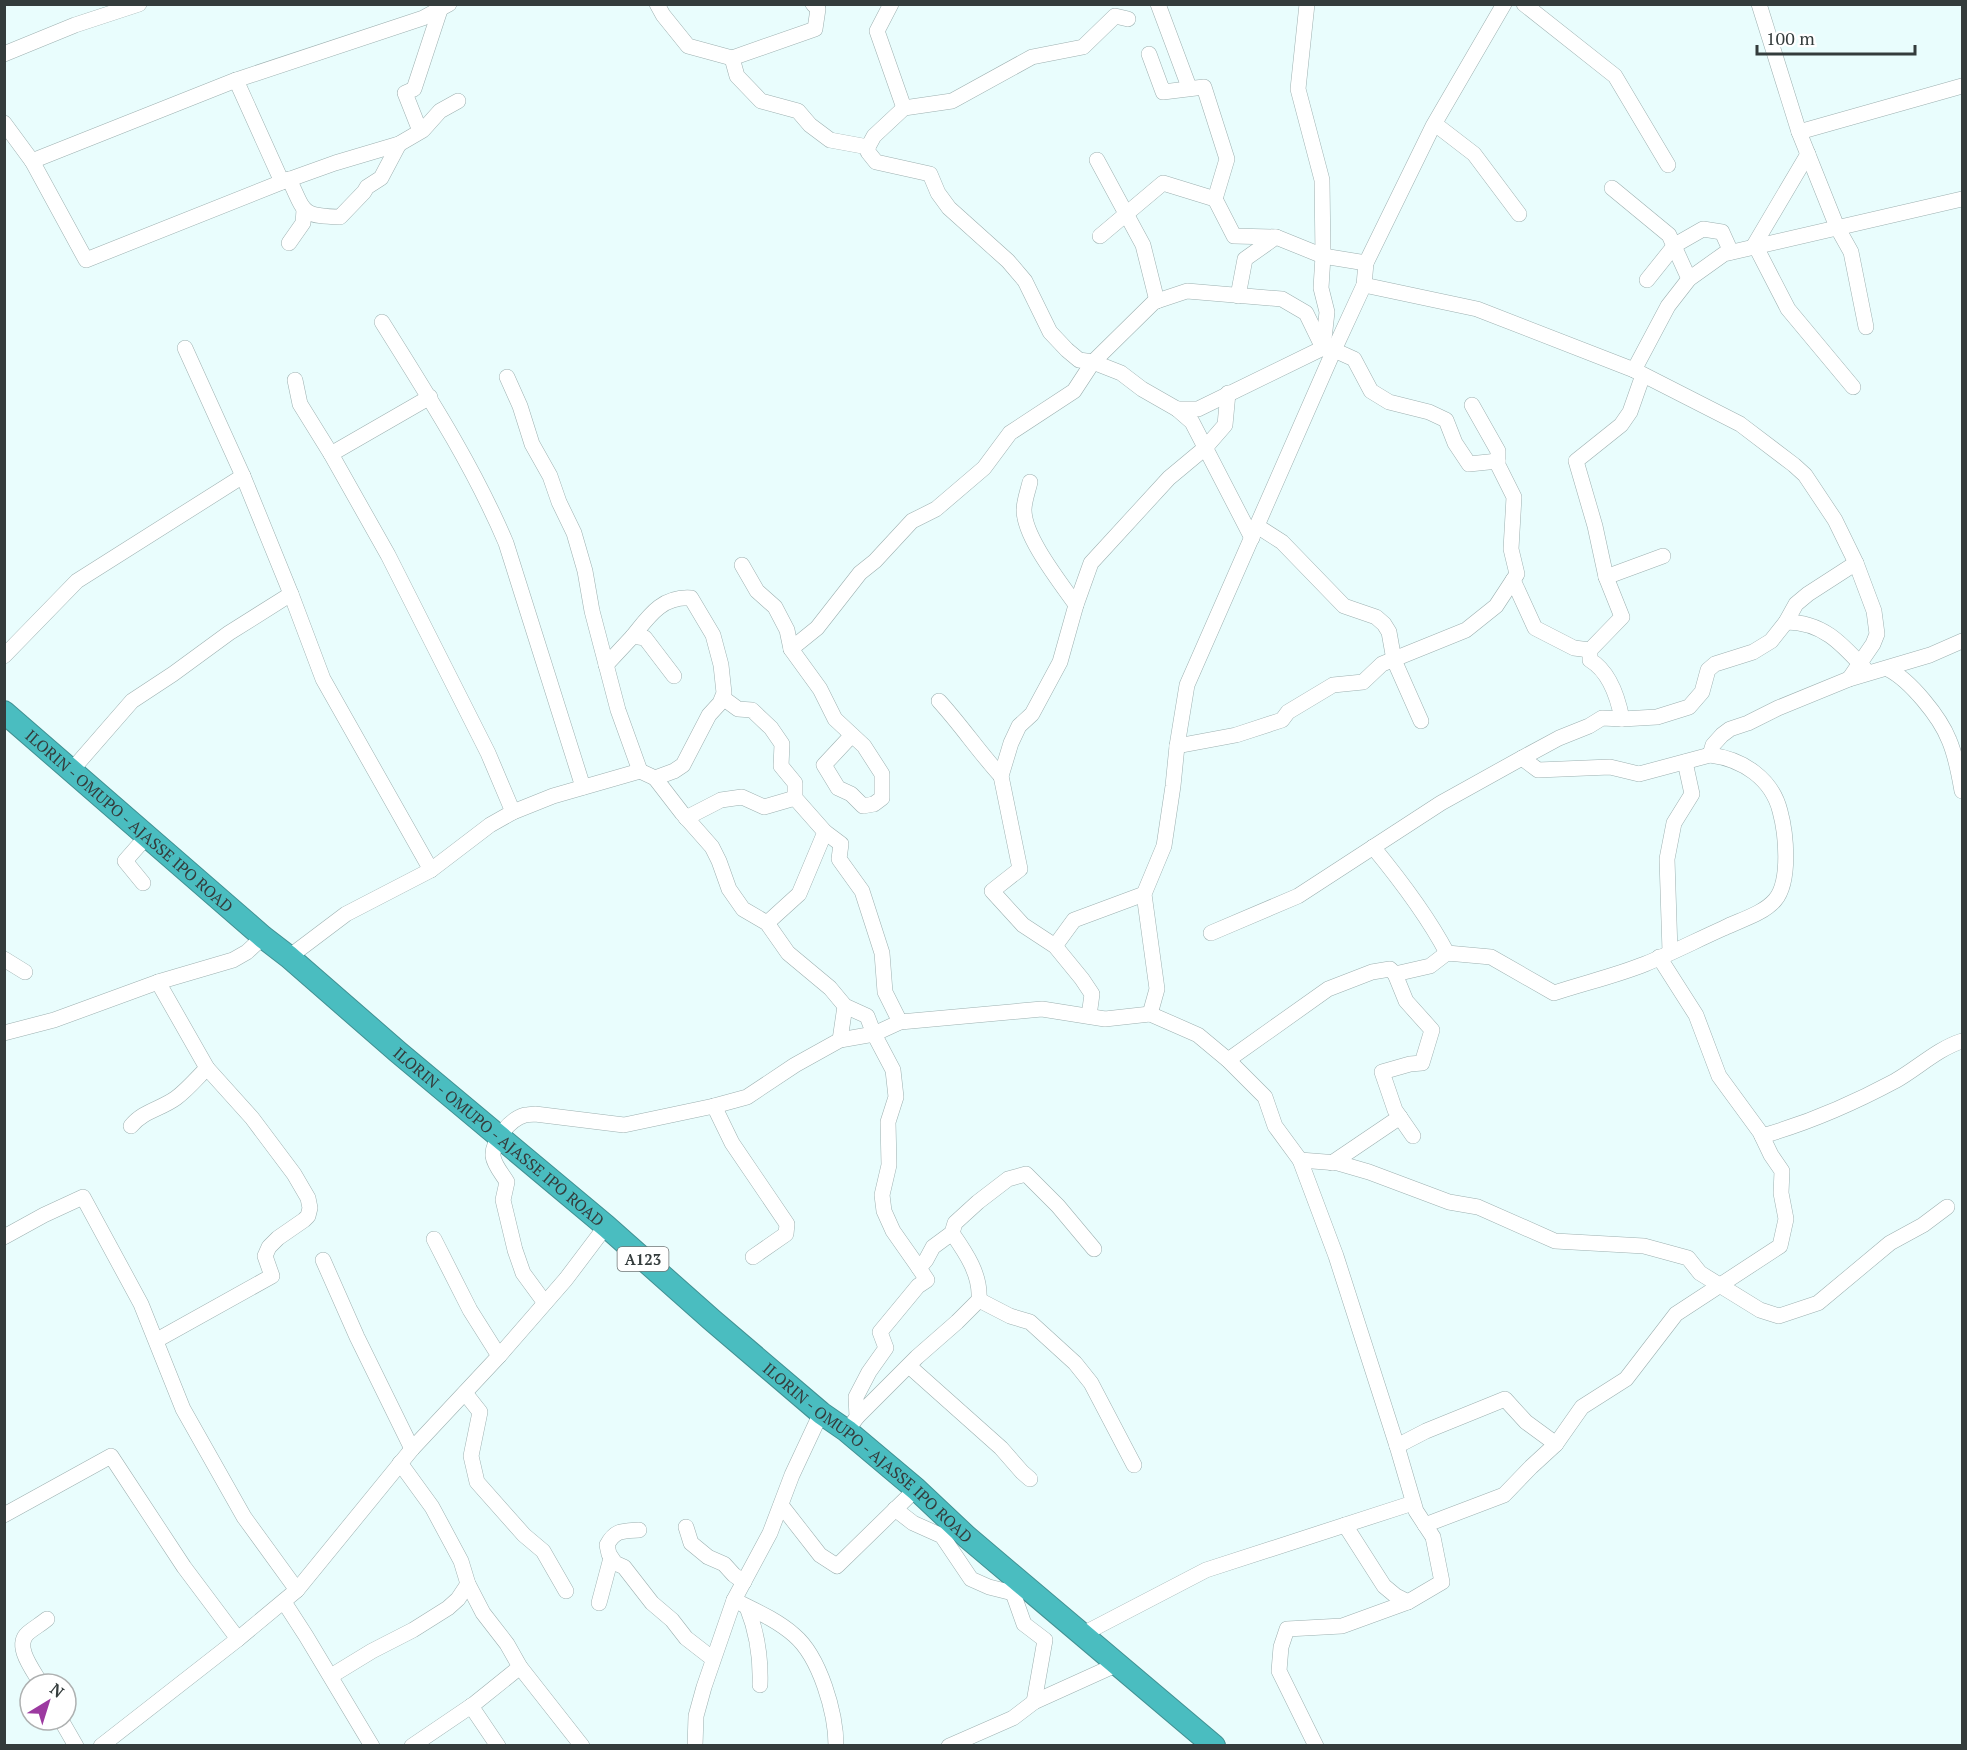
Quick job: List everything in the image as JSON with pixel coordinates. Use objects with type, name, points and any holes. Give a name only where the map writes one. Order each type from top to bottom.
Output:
[{"type":"highway","name":"ILORIN - OMUPO - AJASSE IPO ROAD","points":[[4,712],[263,937],[606,1226],[820,1413],[852,1424],[1019,1589],[1083,1634],[1214,1746]]},
{"type":"street","points":[[4,54],[113,9],[139,4]]},
{"type":"street","points":[[657,4],[688,46],[732,58],[815,29],[818,9],[813,4]]},
{"type":"street","points":[[891,4],[877,31],[904,108]]},
{"type":"street","points":[[1158,4],[1189,87]]},
{"type":"street","points":[[1307,4],[1298,89],[1322,180],[1321,288],[1327,312],[1328,349]]},
{"type":"street","points":[[1150,1014],[1157,989],[1144,894],[1164,846],[1177,746],[1188,685],[1255,532],[1328,349],[1364,285],[1366,263],[1435,124],[1504,4]]},
{"type":"street","points":[[1524,4],[1615,76],[1668,165]]},
{"type":"street","points":[[1759,4],[1799,132],[1837,227],[1851,252],[1866,327]]},
{"type":"street","points":[[32,160],[236,80],[413,22],[445,7]]},
{"type":"street","points":[[420,131],[405,93],[414,89],[445,7]]},
{"type":"street","points":[[1128,19],[1115,16],[1083,47],[1032,57],[952,101],[904,108],[874,136],[868,152],[876,162],[930,174],[949,208],[1008,261],[1025,281],[1050,332],[1079,360],[1093,362],[1121,373],[1142,389],[1177,409],[1192,422],[1255,532],[1282,542],[1344,606],[1376,617],[1384,624],[1389,632],[1394,660],[1420,721]]},
{"type":"street","points":[[1149,54],[1163,92],[1189,87],[1204,87],[1227,159],[1215,199],[1234,236],[1276,237],[1323,256],[1366,263]]},
{"type":"street","points":[[732,58],[737,76],[761,101],[798,111],[810,125],[830,140],[868,147]]},
{"type":"street","points":[[236,80],[285,180],[304,210],[312,216],[340,217],[367,187],[381,178],[399,144]]},
{"type":"street","points":[[1799,132],[1962,86]]},
{"type":"street","points":[[4,123],[32,160],[86,260],[285,180],[399,144],[420,131],[440,111],[458,101]]},
{"type":"street","points":[[1435,124],[1474,154],[1519,213]]},
{"type":"street","points":[[1755,247],[1808,154]]},
{"type":"street","points":[[1097,160],[1143,245],[1157,301]]},
{"type":"street","points":[[1100,236],[1163,183],[1215,199]]},
{"type":"street","points":[[1612,188],[1669,235],[1689,279]]},
{"type":"street","points":[[1622,719],[1619,701],[1605,674],[1590,660],[1590,650],[1622,617],[1606,577],[1595,526],[1576,461],[1621,425],[1630,412],[1638,373],[1668,306],[1689,279],[1724,254],[1962,198]]},
{"type":"street","points":[[289,243],[303,223],[304,210]]},
{"type":"street","points":[[1647,280],[1675,245],[1703,229],[1722,232],[1731,252]]},
{"type":"street","points":[[1238,296],[1245,259],[1276,237]]},
{"type":"street","points":[[1755,247],[1788,309],[1853,387]]},
{"type":"street","points":[[1364,285],[1477,309],[1638,373],[1740,424],[1805,475],[1835,520],[1856,563],[1874,611],[1877,634],[1864,668],[1849,679],[1730,729],[1713,745],[1710,755]]},
{"type":"street","points":[[791,649],[817,628],[860,573],[875,561],[912,521],[936,509],[984,468],[1010,433],[1074,391],[1093,362],[1157,301],[1187,291],[1282,299],[1306,313],[1328,349],[1354,359],[1371,391],[1389,402],[1429,412],[1446,420],[1455,443],[1469,464],[1498,461]]},
{"type":"street","points":[[382,322],[475,475],[506,543],[583,788]]},
{"type":"street","points":[[185,348],[243,476],[291,594],[322,679],[431,870]]},
{"type":"street","points":[[1177,409],[1198,409],[1228,393],[1328,349]]},
{"type":"street","points":[[507,377],[520,406],[532,444],[550,476],[574,533],[618,710],[640,771]]},
{"type":"street","points":[[295,380],[300,404],[388,555],[488,753],[513,812]]},
{"type":"street","points":[[1089,1016],[1092,994],[1082,979],[1054,946],[1023,926],[992,891],[1020,869],[1001,776],[1019,726],[1032,714],[1060,662],[1091,563],[1169,478],[1205,448],[1225,424],[1228,393]]},
{"type":"street","points":[[331,454],[430,398]]},
{"type":"street","points":[[1177,746],[1236,735],[1282,720],[1288,712],[1334,686],[1363,682],[1382,664],[1466,630],[1496,606],[1517,574],[1511,549],[1514,497],[1498,465],[1498,451],[1472,405]]},
{"type":"street","points":[[4,656],[77,581],[243,476]]},
{"type":"street","points":[[1030,482],[1024,511],[1029,530],[1048,565],[1076,605]]},
{"type":"street","points":[[1606,577],[1663,556]]},
{"type":"street","points":[[1211,933],[1298,896],[1441,803],[1559,738],[1602,718],[1658,717],[1689,707],[1702,692],[1708,670],[1714,663],[1753,652],[1771,640],[1796,604],[1856,563]]},
{"type":"street","points":[[742,565],[758,591],[775,607],[787,630],[791,649],[820,689],[835,719],[864,746],[882,774],[882,798],[874,804],[863,806],[851,794],[838,788],[824,765],[852,735]]},
{"type":"street","points":[[1513,580],[1535,628],[1574,648],[1590,650]]},
{"type":"street","points":[[71,771],[132,701],[229,633],[291,594]]},
{"type":"street","points":[[606,664],[655,609],[679,597],[691,598],[713,635],[722,676],[723,698],[709,715],[683,765],[674,771],[655,777]]},
{"type":"street","points":[[1786,621],[1813,625],[1837,642],[1864,668],[1888,669],[1962,641]]},
{"type":"street","points":[[633,636],[645,638],[674,676]]},
{"type":"street","points":[[1888,669],[1903,679],[1940,724],[1949,741],[1962,791]]},
{"type":"street","points":[[723,698],[738,709],[752,711],[771,728],[782,744],[781,766],[795,783],[795,798],[825,832],[841,844],[839,859],[862,891],[882,953],[885,992],[900,1022]]},
{"type":"street","points":[[939,701],[957,721],[977,750],[1001,776]]},
{"type":"street","points":[[1395,974],[1430,966],[1447,953],[1491,957],[1554,993],[1644,964],[1765,908],[1776,899],[1784,880],[1786,847],[1783,820],[1778,800],[1758,773],[1729,759],[1710,755],[1639,774],[1610,767],[1538,770],[1522,758]]},
{"type":"street","points":[[1425,1526],[1504,1495],[1556,1444],[1582,1407],[1626,1379],[1676,1314],[1780,1246],[1786,1220],[1781,1193],[1782,1171],[1762,1136],[1719,1076],[1696,1016],[1674,985],[1664,955],[1667,859],[1674,823],[1692,794],[1685,762]]},
{"type":"street","points":[[289,957],[345,914],[431,870],[490,825],[513,812],[553,796],[640,771],[655,777],[686,818],[712,847],[734,899],[743,909],[767,922],[788,953],[830,987],[846,1006],[867,1016],[893,1070],[896,1096],[888,1122],[889,1166],[882,1196],[884,1211],[893,1231],[927,1280],[918,1286],[880,1332],[886,1348],[869,1371],[856,1397],[852,1424]]},
{"type":"street","points":[[686,818],[721,800],[742,797],[764,807],[795,798]]},
{"type":"street","points":[[767,922],[799,894],[825,832]]},
{"type":"street","points":[[143,883],[125,861],[147,836]]},
{"type":"street","points":[[1373,847],[1416,902],[1447,953]]},
{"type":"street","points":[[1054,946],[1074,920],[1144,894]]},
{"type":"street","points":[[4,1033],[54,1020],[158,982],[233,960],[247,952],[263,937]]},
{"type":"street","points":[[4,959],[25,972]]},
{"type":"street","points":[[1228,1060],[1328,989],[1372,972],[1389,969],[1395,974],[1406,1001],[1432,1030],[1422,1063],[1382,1072],[1395,1110],[1413,1136]]},
{"type":"street","points":[[157,1340],[272,1276],[265,1256],[269,1247],[278,1238],[304,1221],[310,1208],[308,1198],[294,1174],[252,1118],[207,1068],[158,982]]},
{"type":"street","points":[[840,1040],[846,1006]]},
{"type":"street","points":[[545,1303],[523,1273],[509,1229],[503,1200],[507,1182],[493,1154],[499,1137],[513,1122],[525,1115],[535,1114],[624,1125],[714,1106],[747,1097],[795,1065],[840,1040],[874,1034],[900,1022],[1042,1009],[1105,1019],[1150,1014],[1198,1035],[1228,1060],[1265,1097],[1275,1126],[1300,1160],[1336,1256],[1416,1512],[1433,1537],[1442,1582],[1408,1602],[1342,1626],[1287,1629],[1281,1647],[1279,1671],[1316,1746]]},
{"type":"street","points":[[1762,1136],[1796,1126],[1864,1098],[1909,1073],[1947,1046],[1962,1041]]},
{"type":"street","points":[[131,1126],[145,1114],[179,1097],[207,1068]]},
{"type":"street","points":[[714,1106],[732,1143],[787,1224],[786,1234],[753,1257]]},
{"type":"street","points":[[1332,1163],[1400,1117]]},
{"type":"street","points":[[1300,1160],[1332,1163],[1385,1177],[1449,1202],[1478,1207],[1555,1241],[1644,1246],[1688,1258],[1700,1273],[1720,1286],[1760,1310],[1779,1316],[1818,1303],[1890,1243],[1923,1225],[1947,1207]]},
{"type":"street","points":[[919,1268],[933,1247],[952,1233],[955,1223],[1008,1179],[1026,1174],[1058,1206],[1094,1249]]},
{"type":"street","points":[[4,1237],[83,1197],[141,1304],[183,1409],[244,1517],[297,1590]]},
{"type":"street","points":[[101,1746],[297,1590],[411,1449],[499,1356],[545,1303],[606,1226]]},
{"type":"street","points":[[852,1424],[979,1300],[979,1287],[969,1257],[952,1233]]},
{"type":"street","points":[[434,1239],[470,1310],[499,1356]]},
{"type":"street","points":[[322,1260],[411,1449]]},
{"type":"street","points":[[979,1300],[1010,1316],[1030,1323],[1083,1370],[1134,1465]]},
{"type":"street","points":[[909,1366],[1001,1448],[1030,1479]]},
{"type":"street","points":[[465,1393],[480,1412],[471,1456],[477,1482],[524,1535],[543,1551],[566,1591]]},
{"type":"street","points":[[1397,1446],[1426,1431],[1505,1399],[1526,1422],[1556,1444]]},
{"type":"street","points":[[695,1746],[696,1716],[713,1659],[740,1603],[744,1582],[770,1533],[792,1474],[820,1413]]},
{"type":"street","points":[[4,1515],[111,1456],[184,1567],[238,1639]]},
{"type":"street","points":[[400,1463],[432,1507],[461,1561],[468,1584],[483,1613],[507,1644],[520,1666],[582,1746]]},
{"type":"street","points":[[781,1505],[820,1555],[837,1566],[916,1489]]},
{"type":"street","points":[[1083,1634],[1206,1570],[1413,1503]]},
{"type":"street","points":[[896,1509],[913,1523],[942,1536],[970,1579],[989,1587],[1019,1589],[1024,1624],[1045,1640],[1034,1702]]},
{"type":"street","points":[[1345,1525],[1384,1586],[1408,1602]]},
{"type":"street","points":[[686,1527],[691,1543],[708,1557],[723,1564],[744,1582]]},
{"type":"street","points":[[639,1530],[622,1531],[612,1536],[607,1545],[611,1558],[615,1563],[624,1567],[652,1604],[672,1620],[686,1638],[713,1659]]},
{"type":"street","points":[[599,1603],[611,1558]]},
{"type":"street","points":[[331,1676],[448,1608],[458,1599],[468,1584]]},
{"type":"street","points":[[284,1602],[372,1746]]},
{"type":"street","points":[[740,1603],[757,1640],[761,1665],[760,1684]]},
{"type":"street","points":[[740,1603],[795,1635],[808,1652],[828,1691],[836,1746]]},
{"type":"street","points":[[34,1672],[22,1650],[22,1641],[26,1634],[47,1619]]},
{"type":"street","points":[[949,1746],[1013,1718],[1034,1702],[1118,1664]]},
{"type":"street","points":[[412,1746],[471,1706],[520,1666]]},
{"type":"street","points":[[471,1706],[498,1746]]},
{"type":"street","points":[[68,1732],[76,1746]]}]
